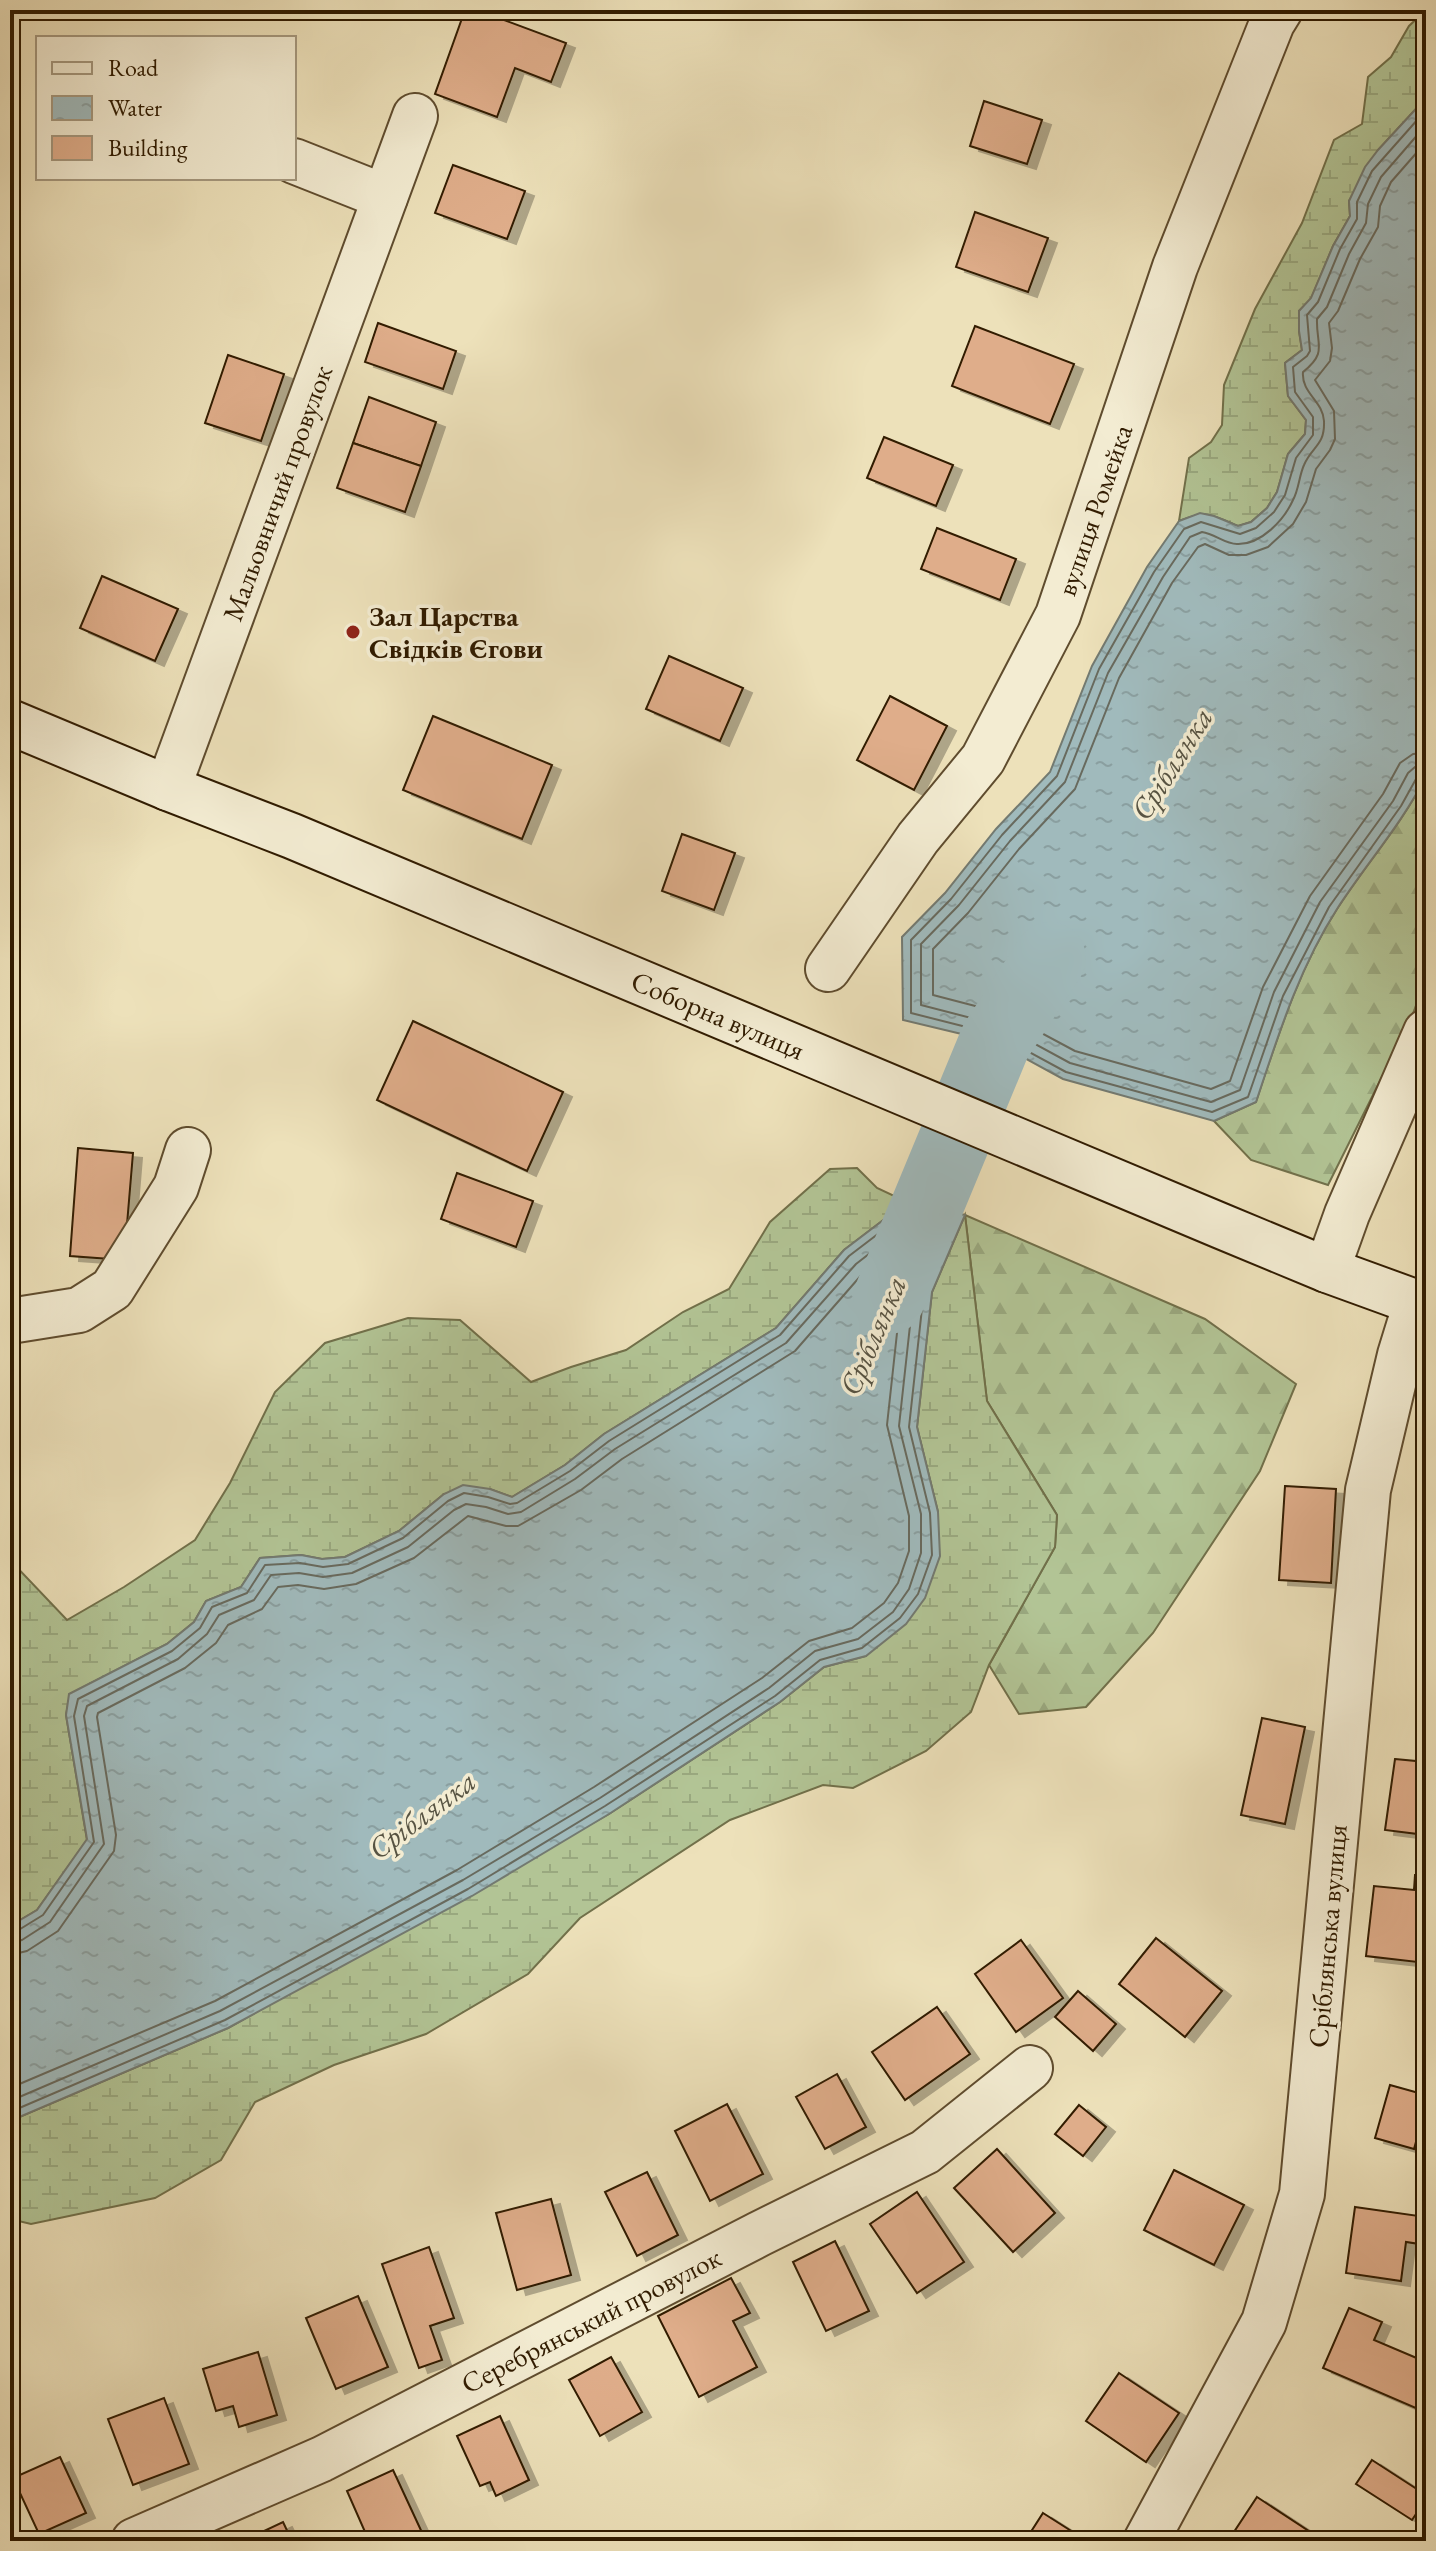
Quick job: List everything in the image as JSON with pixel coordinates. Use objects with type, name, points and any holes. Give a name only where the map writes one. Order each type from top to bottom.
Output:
[{"type":"street","name":"вулиця Ромейка","points":[[828,969],[918,838],[983,759],[1058,615],[1175,267],[1272,23],[1280,10]]},
{"type":"street","name":"Мальовничий провулок","points":[[168,788],[415,116]]},
{"type":"street","points":[[296,162],[385,197]]},
{"type":"street","name":"Соборна вулиця","points":[[10,722],[292,836],[1327,1270],[1421,1305]]},
{"type":"street","points":[[1327,1270],[1347,1214],[1426,1032]]},
{"type":"street","points":[[10,1321],[79,1310],[112,1289],[176,1187],[188,1150]]},
{"type":"street","name":"Сріблянська вулиця","points":[[1146,2541],[1264,2322],[1302,2194],[1368,1490],[1400,1355],[1421,1305]]},
{"type":"street","name":"Серебрянський провулок","points":[[134,2541],[322,2459],[925,2152],[1030,2068]]},
{"type":"green space","points":[[1426,10],[1426,98],[1378,150],[1349,201],[1350,216],[1333,246],[1311,299],[1299,311],[1302,350],[1285,363],[1288,396],[1306,420],[1305,434],[1288,454],[1277,492],[1267,508],[1251,522],[1238,526],[1209,515],[1196,515],[1179,521],[1189,458],[1211,442],[1222,425],[1224,385],[1255,309],[1302,223],[1334,140],[1362,124],[1368,77],[1391,57],[1409,26]]},
{"type":"green space","points":[[1426,776],[1426,976],[1412,1017],[1328,1185],[1251,1160],[1214,1121],[1256,1102],[1290,1003],[1311,955],[1348,892],[1406,811]]},
{"type":"green space","points":[[857,1168],[877,1188],[907,1202],[844,1250],[776,1328],[604,1434],[565,1465],[512,1497],[490,1489],[444,1494],[399,1531],[345,1557],[322,1559],[301,1555],[260,1558],[241,1587],[206,1601],[194,1622],[167,1644],[70,1694],[66,1715],[87,1840],[37,1910],[10,1926],[10,1560],[67,1620],[195,1540],[230,1483],[275,1392],[325,1343],[408,1318],[460,1320],[531,1382],[626,1350],[683,1312],[729,1289],[770,1222],[830,1169]]},
{"type":"green space","points":[[965,1215],[1205,1319],[1296,1384],[1260,1471],[1153,1633],[1086,1707],[1019,1714],[989,1665],[1055,1547],[1057,1515],[987,1401]]},
{"type":"green space","points":[[965,1215],[987,1401],[1057,1515],[1055,1547],[989,1665],[971,1712],[926,1751],[853,1788],[823,1785],[730,1820],[580,1918],[528,1974],[426,2034],[334,2065],[255,2102],[221,2160],[155,2198],[31,2224],[10,2219],[10,2121],[228,2028],[609,1814],[780,1702],[824,1667],[866,1656],[938,1512],[917,1427],[932,1292]]},
{"type":"water","points":[[1426,98],[1426,776],[1406,811],[1348,892],[1311,955],[1290,1003],[1256,1102],[1214,1121],[1063,1079],[995,1042],[903,1020],[902,937],[945,893],[996,829],[1050,772],[1092,666],[1147,567],[1179,521],[1200,513],[1238,526],[1251,522],[1267,508],[1277,492],[1288,454],[1305,434],[1306,420],[1288,396],[1285,363],[1302,350],[1299,311],[1311,298],[1333,246],[1350,216],[1349,201],[1365,167]]},
{"type":"water","points":[[907,1202],[965,1215],[932,1292],[917,1427],[938,1512],[940,1556],[925,1598],[906,1624],[866,1656],[824,1667],[780,1702],[609,1814],[472,1896],[228,2028],[10,2121],[10,1926],[37,1910],[87,1839],[66,1715],[69,1694],[167,1644],[194,1622],[206,1601],[241,1587],[260,1558],[301,1555],[322,1559],[345,1557],[399,1531],[444,1494],[463,1485],[490,1489],[512,1497],[565,1465],[604,1434],[776,1328],[844,1250]]},
{"type":"building","points":[[465,10],[477,10],[566,43],[551,82],[515,68],[497,117],[435,94]]},
{"type":"building","points":[[984,101],[1042,120],[1027,164],[970,146]]},
{"type":"building","points":[[453,165],[525,191],[507,239],[435,213]]},
{"type":"building","points":[[975,212],[1048,238],[1028,292],[956,267]]},
{"type":"building","points":[[378,323],[456,351],[443,389],[365,362]]},
{"type":"building","points":[[975,326],[1074,364],[1050,424],[952,386]]},
{"type":"building","points":[[228,355],[284,374],[261,441],[205,423]]},
{"type":"building","points":[[369,397],[436,422],[421,466],[353,443]]},
{"type":"building","points":[[884,437],[953,465],[936,506],[867,478]]},
{"type":"building","points":[[353,443],[421,466],[405,512],[337,488]]},
{"type":"building","points":[[937,528],[1016,559],[1000,600],[921,569]]},
{"type":"building","points":[[102,576],[178,609],[155,661],[80,628]]},
{"type":"building","points":[[669,656],[743,688],[720,741],[646,709]]},
{"type":"building","points":[[890,696],[947,726],[914,790],[857,760]]},
{"type":"building","points":[[433,716],[552,765],[522,839],[403,790]]},
{"type":"building","points":[[682,834],[735,853],[714,910],[662,891]]},
{"type":"building","points":[[413,1021],[563,1092],[527,1171],[377,1100]]},
{"type":"building","points":[[78,1148],[133,1153],[124,1260],[70,1256]]},
{"type":"building","points":[[457,1173],[533,1201],[516,1247],[441,1219]]},
{"type":"building","points":[[1285,1486],[1336,1489],[1331,1583],[1279,1580]]},
{"type":"building","points":[[1426,1503],[1426,1535],[1418,1533]]},
{"type":"building","points":[[1262,1718],[1305,1727],[1285,1824],[1241,1815]]},
{"type":"building","points":[[1395,1759],[1426,1762],[1426,1835],[1385,1830]]},
{"type":"building","points":[[1415,1875],[1426,1876],[1426,1963],[1366,1956],[1374,1886],[1414,1890]]},
{"type":"building","points":[[1156,1938],[1222,1991],[1185,2037],[1119,1984]]},
{"type":"building","points":[[1021,1940],[1063,1998],[1016,2032],[975,1974]]},
{"type":"building","points":[[1078,1991],[1116,2024],[1093,2051],[1055,2017]]},
{"type":"building","points":[[937,2007],[970,2054],[905,2100],[872,2052]]},
{"type":"building","points":[[837,2074],[866,2127],[825,2149],[796,2097]]},
{"type":"building","points":[[1390,2085],[1426,2095],[1414,2149],[1375,2138]]},
{"type":"building","points":[[727,2104],[763,2174],[710,2201],[675,2131]]},
{"type":"building","points":[[1079,2105],[1106,2127],[1083,2156],[1055,2134]]},
{"type":"building","points":[[997,2149],[1055,2213],[1013,2252],[954,2188]]},
{"type":"building","points":[[1174,2170],[1244,2205],[1214,2265],[1144,2230]]},
{"type":"building","points":[[647,2172],[678,2235],[637,2256],[605,2192]]},
{"type":"building","points":[[917,2192],[964,2262],[917,2293],[870,2224]]},
{"type":"building","points":[[551,2199],[571,2275],[517,2290],[496,2213]]},
{"type":"building","points":[[1355,2207],[1426,2217],[1426,2245],[1406,2242],[1401,2281],[1346,2273]]},
{"type":"building","points":[[835,2241],[869,2311],[826,2331],[793,2262]]},
{"type":"building","points":[[429,2247],[454,2318],[430,2326],[442,2360],[419,2368],[382,2264]]},
{"type":"building","points":[[731,2278],[750,2313],[733,2321],[757,2367],[699,2397],[658,2316]]},
{"type":"building","points":[[358,2296],[388,2367],[336,2389],[306,2318]]},
{"type":"building","points":[[1349,2308],[1382,2322],[1374,2340],[1426,2362],[1426,2390],[1418,2409],[1323,2368]]},
{"type":"building","points":[[258,2352],[277,2415],[239,2427],[233,2406],[216,2411],[203,2369]]},
{"type":"building","points":[[611,2357],[642,2412],[600,2436],[569,2380]]},
{"type":"building","points":[[1119,2373],[1179,2413],[1146,2462],[1086,2421]]},
{"type":"building","points":[[164,2398],[189,2464],[133,2485],[108,2419]]},
{"type":"building","points":[[500,2416],[529,2480],[496,2496],[490,2482],[480,2486],[457,2436]]},
{"type":"building","points":[[60,2457],[86,2513],[39,2534],[13,2478]]},
{"type":"building","points":[[1372,2460],[1426,2495],[1412,2520],[1356,2484]]},
{"type":"building","points":[[393,2470],[425,2539],[422,2541],[369,2541],[347,2491]]},
{"type":"building","points":[[1257,2497],[1324,2541],[1228,2541]]},
{"type":"building","points":[[1043,2513],[1087,2541],[1025,2541]]},
{"type":"building","points":[[283,2522],[292,2541],[245,2541],[245,2540]]},
{"type":"waterway","name":"Сріблянка","points":[[889,1298],[995,1042],[1050,958]]},
{"type":"place","name":"Зал Царства Свідків Єгови","points":[[353,632]]}]
